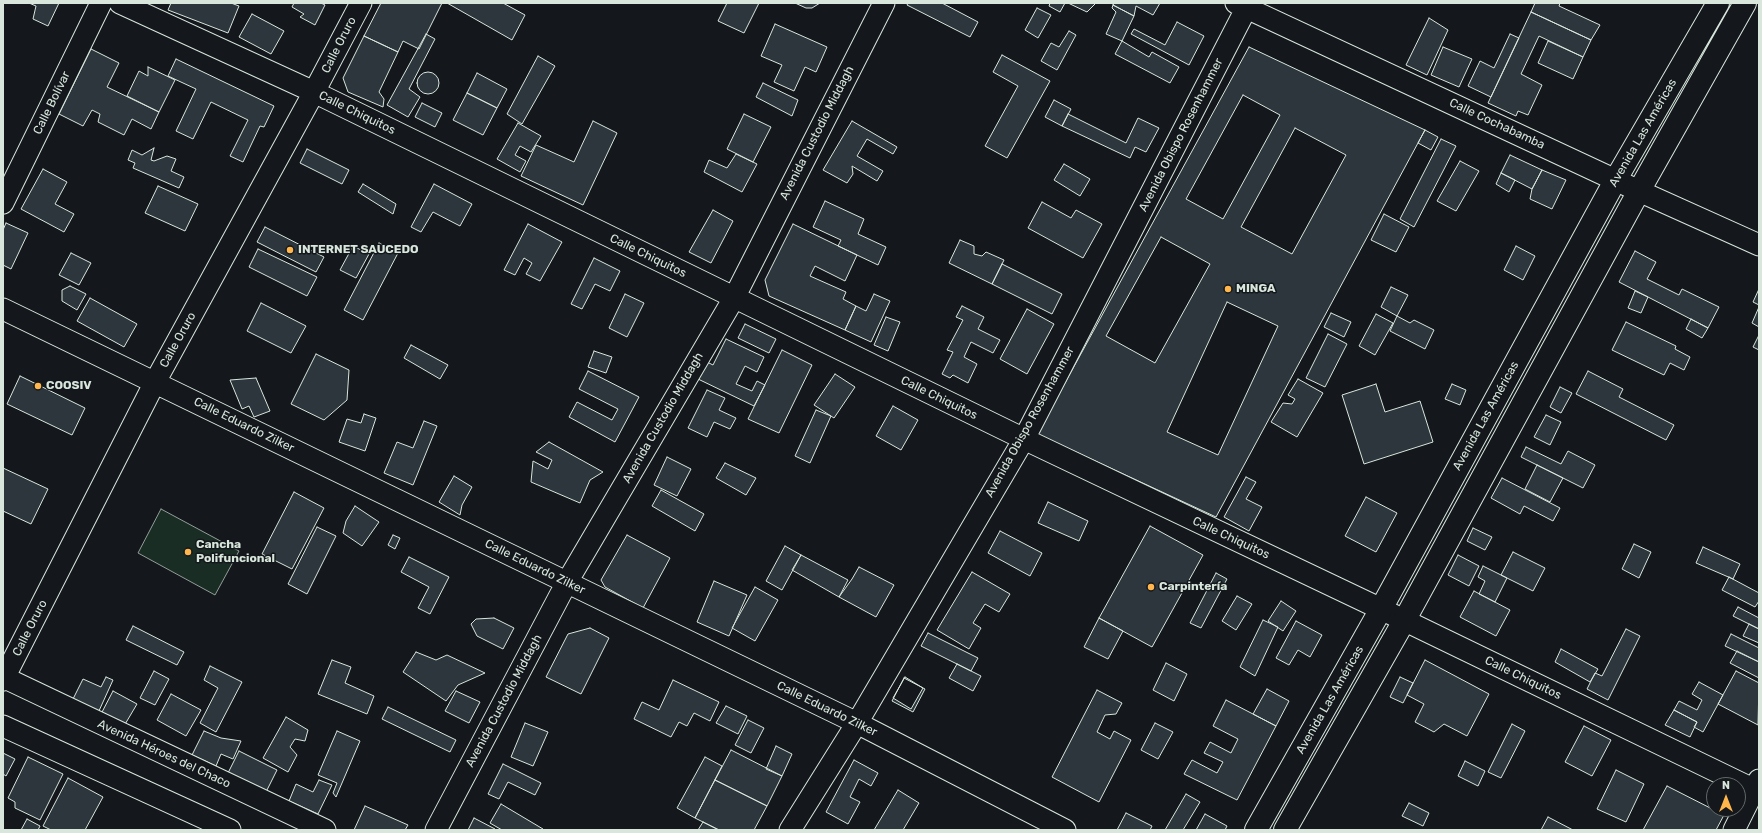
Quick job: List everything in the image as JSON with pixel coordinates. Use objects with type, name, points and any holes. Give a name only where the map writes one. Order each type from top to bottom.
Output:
[{"type":"main road","name":"Avenida Las Américas","points":[[1256,830],[1381,609],[1616,179],[1718,3]]},
{"type":"main road","name":"Avenida Las Américas","points":[[1284,830],[1404,620],[1639,191],[1745,3]]},
{"type":"street","name":"Calle Bolívar","points":[[3,203],[101,3]]},
{"type":"street","name":"Calle Chiquitos","points":[[120,3],[314,92],[1024,439],[1757,787]]},
{"type":"street","name":"Calle Oruro","points":[[3,678],[155,382],[314,92],[361,3]]},
{"type":"street","name":"Avenida Custodio Middagh","points":[[436,830],[567,582],[734,298],[884,3]]},
{"type":"street","name":"Calle Cochabamba","points":[[1244,5],[1639,191],[1759,245]]},
{"type":"street","name":"Avenida Obispo Rosenhammer","points":[[790,830],[857,723],[1024,439],[1244,5]]},
{"type":"street","name":"Calle Eduardo Zilker","points":[[3,309],[857,723],[1065,830]]},
{"type":"street","name":"Avenida Héroes del Chaco","points":[[3,678],[325,830]]},
{"type":"street","points":[[3,726],[230,830]]},
{"type":"street","points":[[1734,830],[1757,787]]},
{"type":"green space","name":"Cancha Polifuncional","points":[[161,509],[239,551],[215,595],[138,553]]},
{"type":"building","points":[[29,3],[59,3],[48,26],[33,19],[36,6]]},
{"type":"building","points":[[171,3],[231,3],[239,6],[228,33],[168,10]]},
{"type":"building","points":[[294,3],[321,3],[325,5],[315,25],[300,17],[304,14],[292,7]]},
{"type":"building","points":[[381,3],[442,3],[419,49],[403,41],[398,52],[364,36]]},
{"type":"building","points":[[447,3],[503,3],[525,15],[512,40]]},
{"type":"building","points":[[727,3],[759,3],[744,33],[718,21]]},
{"type":"building","points":[[795,3],[820,3],[812,8],[806,8]]},
{"type":"building","points":[[908,3],[942,3],[978,22],[970,37],[907,5]]},
{"type":"building","points":[[1050,3],[1065,3],[1060,12],[1049,6]]},
{"type":"building","points":[[1068,3],[1096,3],[1087,12]]},
{"type":"building","points":[[1114,3],[1160,3],[1153,15],[1136,6],[1134,16],[1113,5]]},
{"type":"building","points":[[1535,3],[1560,3],[1559,6],[1600,25],[1591,40],[1531,12]]},
{"type":"building","points":[[1113,5],[1134,16],[1122,41],[1106,34],[1116,12],[1112,8]]},
{"type":"building","points":[[1037,8],[1051,15],[1038,38],[1025,30]]},
{"type":"building","points":[[1531,12],[1591,40],[1583,57],[1539,36],[1521,74],[1542,85],[1528,115],[1518,111],[1516,116],[1488,103]]},
{"type":"building","points":[[252,14],[284,31],[271,54],[239,37]]},
{"type":"building","points":[[1429,18],[1448,30],[1427,75],[1406,65]]},
{"type":"building","points":[[1177,22],[1204,36],[1189,65],[1131,34],[1134,29],[1165,45]]},
{"type":"building","points":[[775,24],[827,47],[816,72],[805,67],[794,91],[774,82],[782,65],[761,56]]},
{"type":"building","points":[[1069,31],[1076,35],[1057,70],[1041,61],[1051,43],[1059,47]]},
{"type":"building","points":[[426,34],[435,39],[409,89],[420,97],[408,117],[387,105]]},
{"type":"building","points":[[1510,34],[1519,38],[1491,97],[1468,86],[1480,61],[1494,68]]},
{"type":"building","points":[[364,36],[398,52],[379,92],[384,99],[383,107],[348,92],[343,78]]},
{"type":"building","points":[[1122,41],[1149,57],[1152,52],[1179,67],[1170,83],[1115,54]]},
{"type":"building","points":[[1548,41],[1583,57],[1573,79],[1538,63]]},
{"type":"building","name":"MINGA","points":[[1249,47],[1425,130],[1216,517],[1037,434]]},
{"type":"building","points":[[1443,47],[1472,59],[1459,87],[1431,75]]},
{"type":"building","points":[[91,49],[119,63],[107,87],[159,112],[151,129],[132,119],[124,135],[98,122],[100,114],[92,110],[83,126],[59,114]]},
{"type":"building","points":[[1002,55],[1050,81],[1007,158],[985,146],[1018,86],[993,72]]},
{"type":"building","points":[[538,56],[555,66],[522,124],[507,114]]},
{"type":"building","points":[[176,59],[274,106],[264,127],[260,126],[243,162],[230,156],[248,120],[211,102],[193,139],[176,131],[196,89],[168,76]]},
{"type":"building","points":[[148,67],[175,80],[159,112],[127,96],[139,71],[148,76]]},
{"type":"building","points":[[428,72],[436,75],[439,83],[436,91],[428,94],[420,91],[417,83],[420,75]]},
{"type":"building","points":[[477,73],[507,89],[497,108],[467,93]]},
{"type":"building","points":[[763,83],[798,100],[792,116],[756,97]]},
{"type":"building","points":[[467,93],[497,108],[483,135],[453,120]]},
{"type":"building","points":[[1243,95],[1280,115],[1223,219],[1186,199]]},
{"type":"building","points":[[1054,100],[1071,109],[1062,126],[1045,117]]},
{"type":"building","points":[[422,103],[442,113],[435,127],[415,117]]},
{"type":"building","points":[[744,114],[771,127],[753,162],[727,149]]},
{"type":"building","points":[[1068,114],[1126,143],[1138,118],[1159,128],[1146,152],[1135,147],[1130,158],[1062,126]]},
{"type":"building","points":[[593,121],[617,133],[583,205],[521,176],[536,145],[574,162]]},
{"type":"building","points":[[852,121],[897,147],[893,154],[867,139],[857,156],[883,171],[877,181],[852,166],[853,174],[847,183],[823,170]]},
{"type":"building","points":[[518,123],[541,136],[531,152],[520,146],[515,155],[526,161],[520,172],[497,159]]},
{"type":"building","points":[[1295,128],[1346,155],[1292,254],[1241,227]]},
{"type":"building","points":[[1425,130],[1438,137],[1431,150],[1418,143]]},
{"type":"building","points":[[1441,139],[1456,146],[1414,227],[1400,219]]},
{"type":"building","points":[[154,148],[151,160],[154,161],[167,156],[176,159],[171,171],[184,177],[179,188],[133,168],[135,163],[128,160],[132,150],[142,155]]},
{"type":"building","points":[[307,149],[349,170],[342,184],[300,163]]},
{"type":"building","points":[[736,154],[757,164],[742,192],[704,172],[709,160],[727,168]]},
{"type":"building","points":[[1510,155],[1542,170],[1532,189],[1501,173]]},
{"type":"building","points":[[1460,161],[1479,171],[1456,211],[1437,201]]},
{"type":"building","points":[[1064,164],[1090,179],[1080,196],[1054,180]]},
{"type":"building","points":[[43,169],[67,182],[55,204],[74,214],[64,232],[21,209]]},
{"type":"building","points":[[1542,170],[1566,180],[1552,209],[1530,199],[1532,189]]},
{"type":"building","points":[[1501,173],[1515,180],[1509,192],[1496,184]]},
{"type":"building","points":[[363,184],[396,204],[393,214],[358,192]]},
{"type":"building","points":[[434,184],[472,204],[460,226],[433,212],[421,232],[411,227]]},
{"type":"building","points":[[158,186],[198,204],[185,231],[145,213]]},
{"type":"building","points":[[825,201],[864,219],[858,234],[886,247],[878,265],[838,246],[841,240],[813,227]]},
{"type":"building","points":[[1042,202],[1071,218],[1076,210],[1102,224],[1083,258],[1028,228]]},
{"type":"building","points":[[713,210],[733,221],[711,263],[689,252]]},
{"type":"building","points":[[1384,214],[1409,227],[1396,252],[1371,240]]},
{"type":"building","points":[[6,223],[28,233],[11,269],[3,265],[3,230]]},
{"type":"building","points":[[528,224],[562,242],[540,281],[526,274],[532,263],[524,258],[515,275],[504,270]]},
{"type":"building","points":[[793,224],[857,255],[845,281],[815,266],[810,276],[846,292],[843,299],[856,306],[845,330],[769,296],[765,280]]},
{"type":"building","name":"INTERNET SAUCEDO","points":[[265,227],[324,257],[316,272],[257,242]]},
{"type":"building","points":[[1161,237],[1210,264],[1155,363],[1106,336]]},
{"type":"building","points":[[960,240],[974,246],[974,254],[982,256],[986,252],[1004,260],[992,284],[949,263]]},
{"type":"building","points":[[379,243],[398,253],[363,320],[344,310]]},
{"type":"building","points":[[353,246],[369,254],[356,278],[340,270]]},
{"type":"building","points":[[1516,246],[1535,256],[1523,280],[1504,270]]},
{"type":"building","points":[[258,249],[317,277],[307,296],[249,267]]},
{"type":"building","points":[[1635,251],[1656,262],[1647,279],[1679,295],[1682,289],[1719,307],[1708,328],[1619,282]]},
{"type":"building","points":[[71,253],[91,263],[79,285],[59,275]]},
{"type":"building","points":[[594,258],[620,271],[610,291],[595,284],[582,309],[571,304]]},
{"type":"building","points":[[1002,264],[1062,294],[1052,314],[992,284]]},
{"type":"building","points":[[70,286],[86,294],[77,310],[62,301],[62,290]]},
{"type":"building","points":[[1391,287],[1408,295],[1397,316],[1381,307]]},
{"type":"building","points":[[1759,289],[1759,305],[1753,302]]},
{"type":"building","points":[[1635,291],[1648,297],[1641,313],[1628,308]]},
{"type":"building","points":[[625,294],[644,303],[627,337],[609,328]]},
{"type":"building","points":[[874,294],[890,301],[871,342],[845,330],[856,306],[866,311]]},
{"type":"building","points":[[90,298],[137,324],[124,347],[77,321]]},
{"type":"building","points":[[1227,302],[1278,326],[1218,455],[1167,432]]},
{"type":"building","points":[[261,303],[306,326],[291,353],[247,331]]},
{"type":"building","points":[[962,306],[984,317],[978,329],[1000,340],[993,353],[971,342],[964,357],[977,364],[968,383],[953,375],[950,378],[942,374],[953,352],[947,350],[963,320],[956,317]]},
{"type":"building","points":[[1759,307],[1759,327],[1752,323]]},
{"type":"building","points":[[1027,309],[1054,324],[1027,374],[1000,359]]},
{"type":"building","points":[[1331,313],[1351,322],[1344,337],[1324,327]]},
{"type":"building","points":[[1376,314],[1393,323],[1375,355],[1359,346]]},
{"type":"building","points":[[1397,316],[1410,323],[1414,320],[1434,330],[1425,349],[1390,331]]},
{"type":"building","points":[[886,317],[900,322],[888,351],[874,345]]},
{"type":"building","points":[[1691,319],[1708,328],[1702,338],[1686,329]]},
{"type":"building","points":[[1626,322],[1676,346],[1675,349],[1690,357],[1684,370],[1670,363],[1664,375],[1612,350]]},
{"type":"building","points":[[745,324],[776,339],[769,353],[738,338]]},
{"type":"building","points":[[1328,334],[1347,344],[1325,387],[1306,378]]},
{"type":"building","points":[[1759,335],[1759,350],[1753,347]]},
{"type":"building","points":[[726,339],[764,357],[757,372],[745,366],[736,384],[752,391],[757,381],[765,385],[754,406],[698,379],[707,362],[713,365]]},
{"type":"building","points":[[411,345],[448,365],[440,379],[404,358]]},
{"type":"building","points":[[782,350],[812,365],[779,433],[748,419]]},
{"type":"building","points":[[594,351],[612,357],[606,373],[588,367]]},
{"type":"building","points":[[316,354],[349,370],[347,400],[324,420],[291,404]]},
{"type":"building","points":[[588,371],[639,397],[615,442],[569,417],[577,402],[612,420],[618,409],[579,389]]},
{"type":"building","points":[[1588,371],[1623,389],[1619,397],[1674,425],[1666,440],[1576,394]]},
{"type":"building","points":[[835,374],[855,387],[834,418],[814,405]]},
{"type":"building","points":[[20,376],[85,408],[72,435],[7,404]]},
{"type":"building","points":[[256,378],[270,411],[254,417],[249,406],[242,409],[230,380]]},
{"type":"building","points":[[1298,379],[1323,393],[1297,437],[1271,422],[1283,403],[1292,404],[1295,399],[1288,395]]},
{"type":"building","points":[[1376,384],[1385,412],[1420,401],[1433,442],[1364,464],[1342,395]]},
{"type":"building","points":[[1452,384],[1466,390],[1460,405],[1445,399]]},
{"type":"building","points":[[1560,387],[1572,393],[1561,413],[1550,407]]},
{"type":"building","points":[[707,390],[725,398],[719,410],[736,418],[730,429],[714,422],[707,437],[688,428]]},
{"type":"building","points":[[893,406],[918,420],[901,450],[876,436]]},
{"type":"building","points":[[816,410],[831,416],[810,463],[795,456]]},
{"type":"building","points":[[364,414],[376,418],[365,451],[339,442],[347,419],[361,423]]},
{"type":"building","points":[[1546,415],[1561,422],[1550,445],[1534,437]]},
{"type":"building","points":[[424,421],[437,426],[413,485],[384,473],[397,442],[413,448]]},
{"type":"building","points":[[549,442],[603,472],[590,480],[580,503],[531,482],[533,461],[548,469],[552,460],[536,452]]},
{"type":"building","points":[[1526,447],[1561,464],[1568,451],[1595,465],[1583,488],[1521,457]]},
{"type":"building","points":[[667,457],[691,469],[677,496],[654,485]]},
{"type":"building","points":[[725,463],[756,478],[746,495],[716,478]]},
{"type":"building","points":[[1537,465],[1563,478],[1550,502],[1525,489]]},
{"type":"building","points":[[3,468],[48,489],[31,524],[3,511]]},
{"type":"building","points":[[454,476],[472,487],[462,505],[460,515],[439,502]]},
{"type":"building","points":[[1246,477],[1256,482],[1246,499],[1262,507],[1249,531],[1224,517]]},
{"type":"building","points":[[1502,478],[1560,508],[1553,521],[1524,506],[1520,514],[1491,498]]},
{"type":"building","points":[[661,490],[704,514],[695,531],[652,506]]},
{"type":"building","points":[[294,492],[324,508],[292,569],[262,554]]},
{"type":"building","points":[[1366,497],[1397,513],[1376,552],[1345,536]]},
{"type":"building","points":[[1048,502],[1088,521],[1079,541],[1038,523]]},
{"type":"building","points":[[355,506],[379,522],[362,546],[343,533],[346,521]]},
{"type":"building","name":"Carpintería","points":[[1150,526],[1203,555],[1152,647],[1099,618]]},
{"type":"building","points":[[317,527],[336,536],[307,594],[288,584]]},
{"type":"building","points":[[1473,528],[1492,537],[1485,550],[1467,541]]},
{"type":"building","points":[[1000,531],[1042,553],[1030,576],[988,553]]},
{"type":"building","points":[[393,535],[400,538],[395,549],[388,545]]},
{"type":"building","points":[[627,535],[670,558],[643,608],[605,587],[601,580]]},
{"type":"building","points":[[1634,544],[1651,552],[1639,578],[1622,569]]},
{"type":"building","points":[[785,546],[801,555],[782,590],[766,581]]},
{"type":"building","points":[[1703,547],[1740,564],[1733,579],[1696,563]]},
{"type":"building","points":[[1513,552],[1545,568],[1533,591],[1501,575]]},
{"type":"building","points":[[801,555],[848,580],[839,597],[792,570]]},
{"type":"building","points":[[1458,555],[1479,566],[1469,586],[1448,575]]},
{"type":"building","points":[[409,557],[449,577],[430,614],[418,608],[429,587],[401,572]]},
{"type":"building","points":[[1483,566],[1507,578],[1495,602],[1479,594],[1485,581],[1478,577]]},
{"type":"building","points":[[859,567],[894,585],[876,617],[839,597]]},
{"type":"building","points":[[972,572],[1010,594],[999,612],[985,604],[973,623],[981,628],[969,649],[937,630]]},
{"type":"building","points":[[1216,573],[1227,579],[1201,628],[1190,623]]},
{"type":"building","points":[[1729,577],[1759,593],[1759,601],[1755,607],[1722,590]]},
{"type":"building","points":[[714,581],[747,595],[729,636],[697,622]]},
{"type":"building","points":[[755,587],[778,600],[755,641],[732,628]]},
{"type":"building","points":[[1474,591],[1510,610],[1496,636],[1460,617]]},
{"type":"building","points":[[1237,596],[1252,604],[1236,630],[1222,621]]},
{"type":"building","points":[[1281,601],[1296,611],[1283,631],[1268,621]]},
{"type":"building","points":[[1738,607],[1759,618],[1759,629],[1733,616]]},
{"type":"building","points":[[494,618],[514,628],[503,649],[477,636],[471,624],[476,619]]},
{"type":"building","points":[[1099,618],[1123,631],[1108,659],[1084,647]]},
{"type":"building","points":[[1263,620],[1278,627],[1255,676],[1240,667]]},
{"type":"building","points":[[1296,621],[1322,635],[1310,657],[1298,650],[1289,665],[1276,658]]},
{"type":"building","points":[[1749,624],[1759,629],[1759,643],[1743,636]]},
{"type":"building","points":[[133,626],[184,652],[177,665],[126,640]]},
{"type":"building","points":[[590,628],[609,638],[581,694],[546,677],[568,634]]},
{"type":"building","points":[[1626,629],[1640,636],[1608,700],[1587,689],[1595,673],[1602,676]]},
{"type":"building","points":[[928,633],[978,658],[971,671],[921,646]]},
{"type":"building","points":[[1731,634],[1759,648],[1759,662],[1725,646]]},
{"type":"building","points":[[1561,649],[1598,669],[1590,682],[1555,662]]},
{"type":"building","points":[[1737,651],[1759,662],[1759,678],[1730,663]]},
{"type":"building","points":[[416,652],[436,660],[447,655],[485,673],[458,685],[446,701],[403,672]]},
{"type":"building","points":[[332,660],[351,667],[345,683],[374,696],[367,714],[318,694]]},
{"type":"building","points":[[1425,660],[1489,694],[1467,736],[1444,724],[1434,732],[1415,722],[1424,704],[1407,695]]},
{"type":"building","points":[[1166,663],[1187,674],[1174,701],[1153,690]]},
{"type":"building","points":[[957,664],[981,676],[973,691],[949,678]]},
{"type":"building","points":[[210,666],[242,682],[216,732],[200,723],[218,688],[204,680]]},
{"type":"building","points":[[154,671],[169,679],[155,705],[140,698]]},
{"type":"building","points":[[1736,671],[1759,683],[1758,725],[1718,704]]},
{"type":"building","points":[[106,677],[113,680],[98,713],[72,701],[83,679],[101,687]]},
{"type":"building","points":[[905,677],[923,688],[911,709],[893,698]]},
{"type":"building","points":[[1400,677],[1413,683],[1403,703],[1390,697]]},
{"type":"building","points":[[904,678],[925,689],[913,712],[892,701]]},
{"type":"building","points":[[673,680],[719,702],[710,721],[694,713],[687,726],[679,722],[671,737],[634,719],[642,702],[659,710]]},
{"type":"building","points":[[1699,682],[1723,695],[1703,732],[1694,727],[1697,722],[1674,710],[1679,701],[1697,710],[1702,700],[1692,694]]},
{"type":"building","points":[[1267,689],[1289,701],[1276,726],[1253,714]]},
{"type":"building","points":[[1097,690],[1122,703],[1116,714],[1105,715],[1097,732],[1110,739],[1114,731],[1131,740],[1099,802],[1052,777]]},
{"type":"building","points":[[113,691],[137,704],[124,726],[101,714]]},
{"type":"building","points":[[456,691],[480,702],[469,723],[445,711]]},
{"type":"building","points":[[171,694],[201,710],[186,736],[157,720]]},
{"type":"building","points":[[1226,700],[1276,726],[1237,800],[1184,774],[1192,760],[1217,773],[1223,762],[1204,753],[1210,742],[1231,753],[1238,739],[1213,726]]},
{"type":"building","points":[[726,706],[747,716],[738,734],[716,723]]},
{"type":"building","points":[[388,707],[456,740],[450,752],[382,719]]},
{"type":"building","points":[[1674,710],[1697,722],[1690,737],[1665,725]]},
{"type":"building","points":[[286,717],[308,730],[305,741],[295,739],[290,747],[297,755],[288,772],[263,758]]},
{"type":"building","points":[[748,720],[764,728],[751,753],[735,745]]},
{"type":"building","points":[[525,723],[548,732],[533,766],[511,757]]},
{"type":"building","points":[[1155,723],[1173,732],[1158,759],[1141,750]]},
{"type":"building","points":[[1512,724],[1525,731],[1501,778],[1488,772]]},
{"type":"building","points":[[1584,726],[1611,740],[1592,776],[1565,762]]},
{"type":"building","points":[[204,731],[221,738],[241,741],[233,759],[221,754],[216,766],[192,755]]},
{"type":"building","points":[[337,731],[360,741],[336,797],[333,793],[337,783],[318,775]]},
{"type":"building","points":[[776,746],[792,754],[782,776],[766,769]]},
{"type":"building","points":[[731,750],[782,776],[767,806],[715,780]]},
{"type":"building","points":[[239,751],[277,770],[264,796],[226,777]]},
{"type":"building","points":[[3,753],[15,759],[6,776],[3,774]]},
{"type":"building","points":[[28,757],[63,774],[40,820],[15,808],[15,802],[8,798]]},
{"type":"building","points":[[705,757],[722,766],[695,818],[677,808]]},
{"type":"building","points":[[854,760],[878,773],[871,786],[859,779],[850,797],[860,802],[848,824],[826,812]]},
{"type":"building","points":[[1465,761],[1485,771],[1478,786],[1458,776]]},
{"type":"building","points":[[503,764],[541,783],[535,795],[508,782],[499,799],[488,794]]},
{"type":"building","points":[[1616,770],[1644,784],[1626,822],[1597,809]]},
{"type":"building","points":[[68,778],[103,797],[85,830],[51,830],[43,826]]},
{"type":"building","points":[[319,780],[332,785],[318,814],[289,801],[296,784],[313,792]]},
{"type":"building","points":[[715,780],[767,806],[754,830],[719,830],[695,818]]},
{"type":"building","points":[[1667,786],[1706,806],[1706,817],[1723,817],[1716,830],[1643,830]]},
{"type":"building","points":[[898,790],[919,803],[903,830],[874,830]]},
{"type":"building","points":[[1186,794],[1200,802],[1183,830],[1165,830]]},
{"type":"building","points":[[1409,803],[1429,813],[1423,826],[1402,816]]},
{"type":"building","points":[[501,804],[543,829],[502,830],[490,823]]},
{"type":"building","points":[[365,806],[408,825],[405,830],[354,830]]},
{"type":"building","points":[[1126,813],[1152,826],[1150,830],[1117,830]]},
{"type":"building","points":[[1205,814],[1227,826],[1225,830],[1196,830]]},
{"type":"building","points":[[1548,817],[1573,830],[1541,830]]},
{"type":"building","points":[[474,818],[495,829],[468,830]]},
{"type":"building","points":[[27,819],[40,826],[38,830],[21,830]]},
{"type":"building","points":[[703,822],[719,830],[698,830]]},
{"type":"place","name":"INTERNET SAUCEDO","points":[[290,250]]},
{"type":"place","name":"MINGA","points":[[1228,289]]},
{"type":"place","name":"COOSIV","points":[[38,386]]},
{"type":"place","name":"Cancha Polifuncional","points":[[188,552]]},
{"type":"place","name":"Carpintería","points":[[1151,587]]}]
